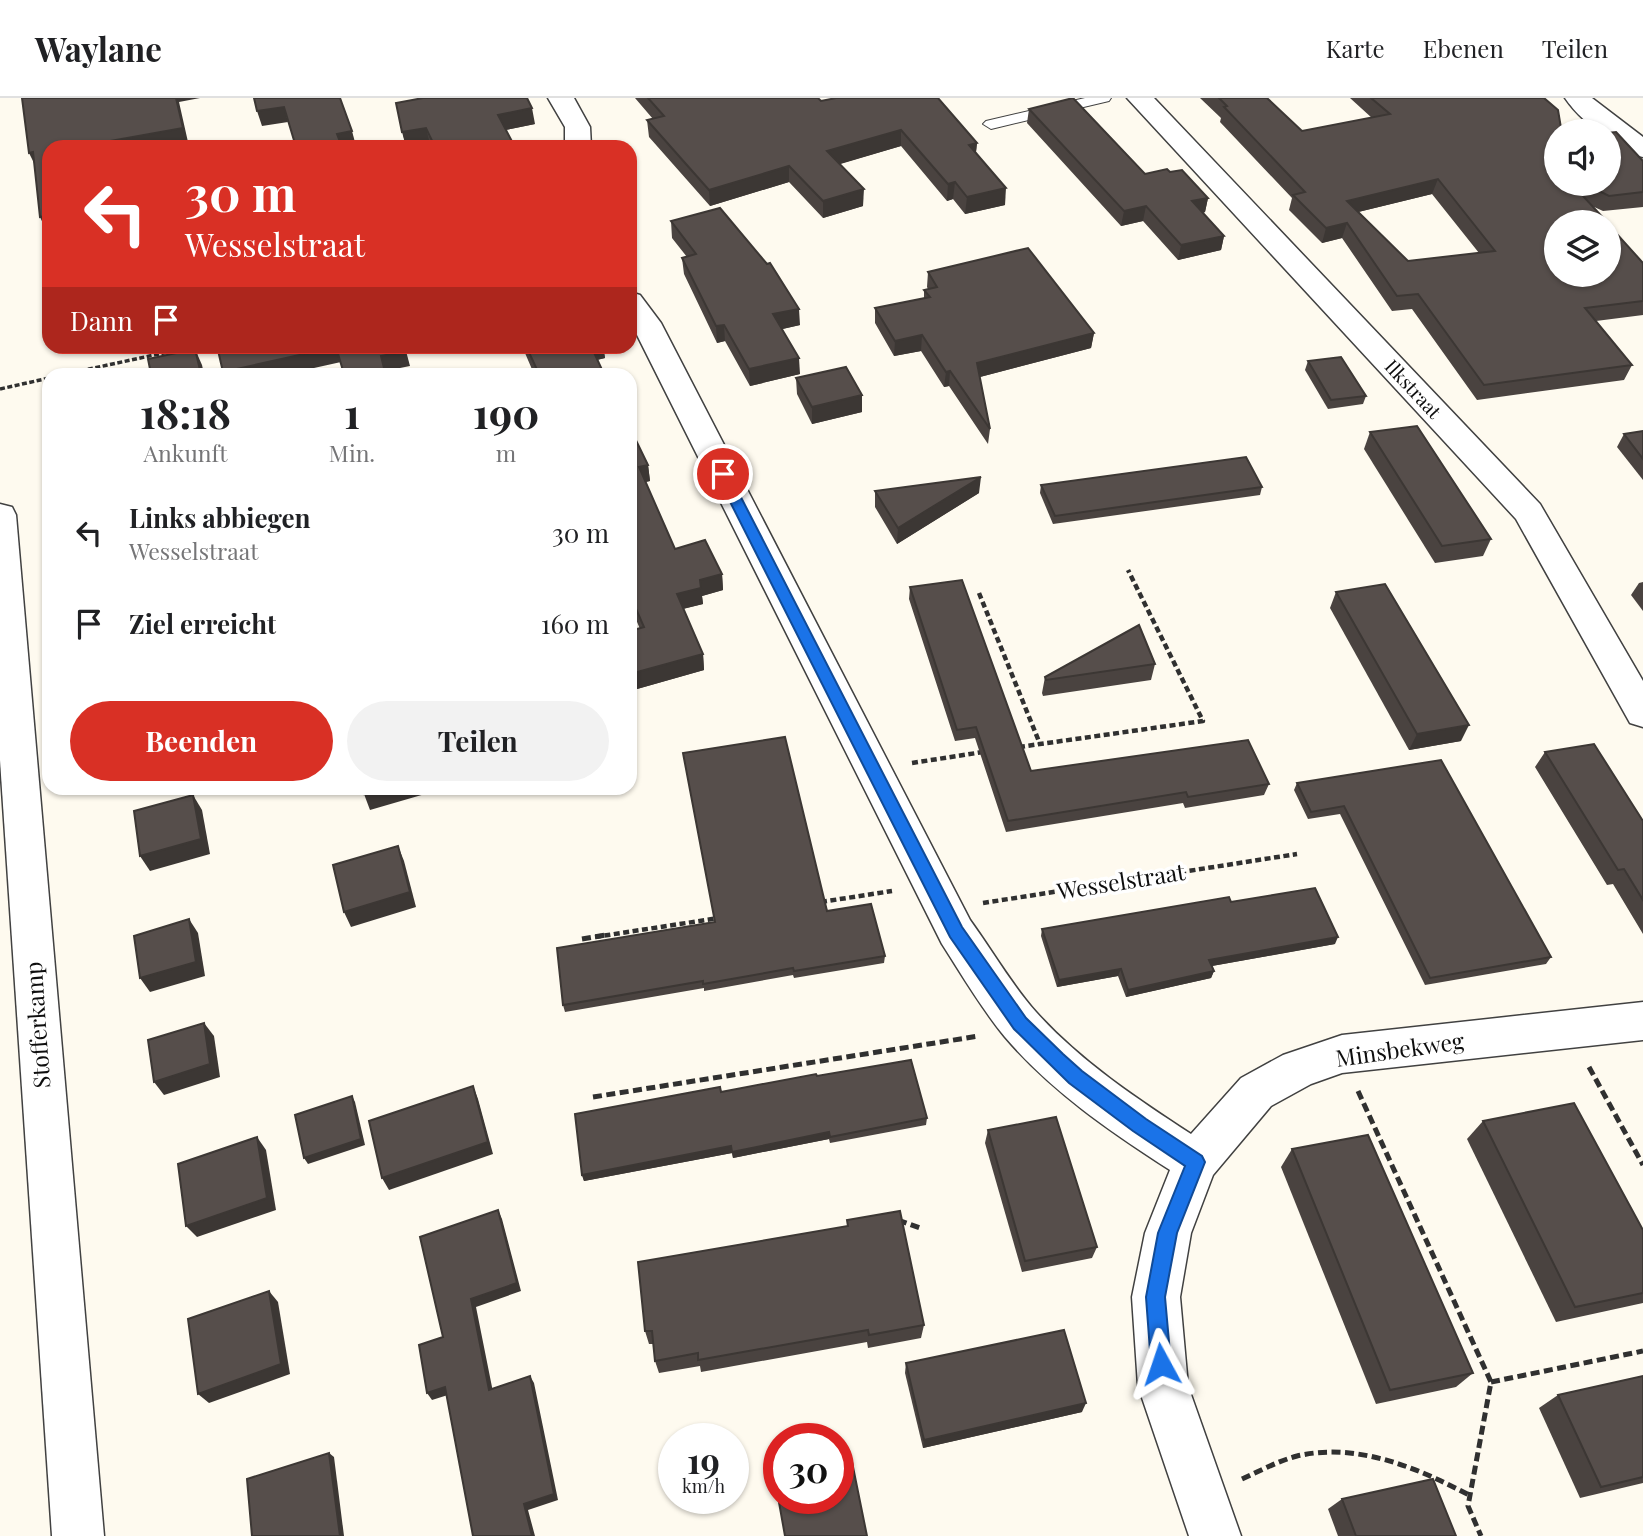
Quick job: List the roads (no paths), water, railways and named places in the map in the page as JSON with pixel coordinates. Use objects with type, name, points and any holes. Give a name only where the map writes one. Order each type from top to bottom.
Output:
[{"type":"street","points":[[561,98],[576,121],[580,140]]},
{"type":"street","name":"Ilkstraat","points":[[1140,98],[1528,512],[1643,713]]},
{"type":"street","points":[[1578,98],[1589,110],[1643,149]]},
{"type":"street","points":[[637,310],[646,323],[956,932],[1020,1024],[1076,1077],[1140,1125],[1196,1162],[1168,1233],[1156,1297],[1163,1386],[1207,1516]]},
{"type":"street","name":"Stofferkamp","points":[[0,515],[78,1536]]},
{"type":"street","name":"Minsbekweg","points":[[1196,1162],[1256,1092],[1298,1069],[1342,1054],[1643,1021]]},
{"type":"lane","points":[[991,124],[1104,98]]}]
